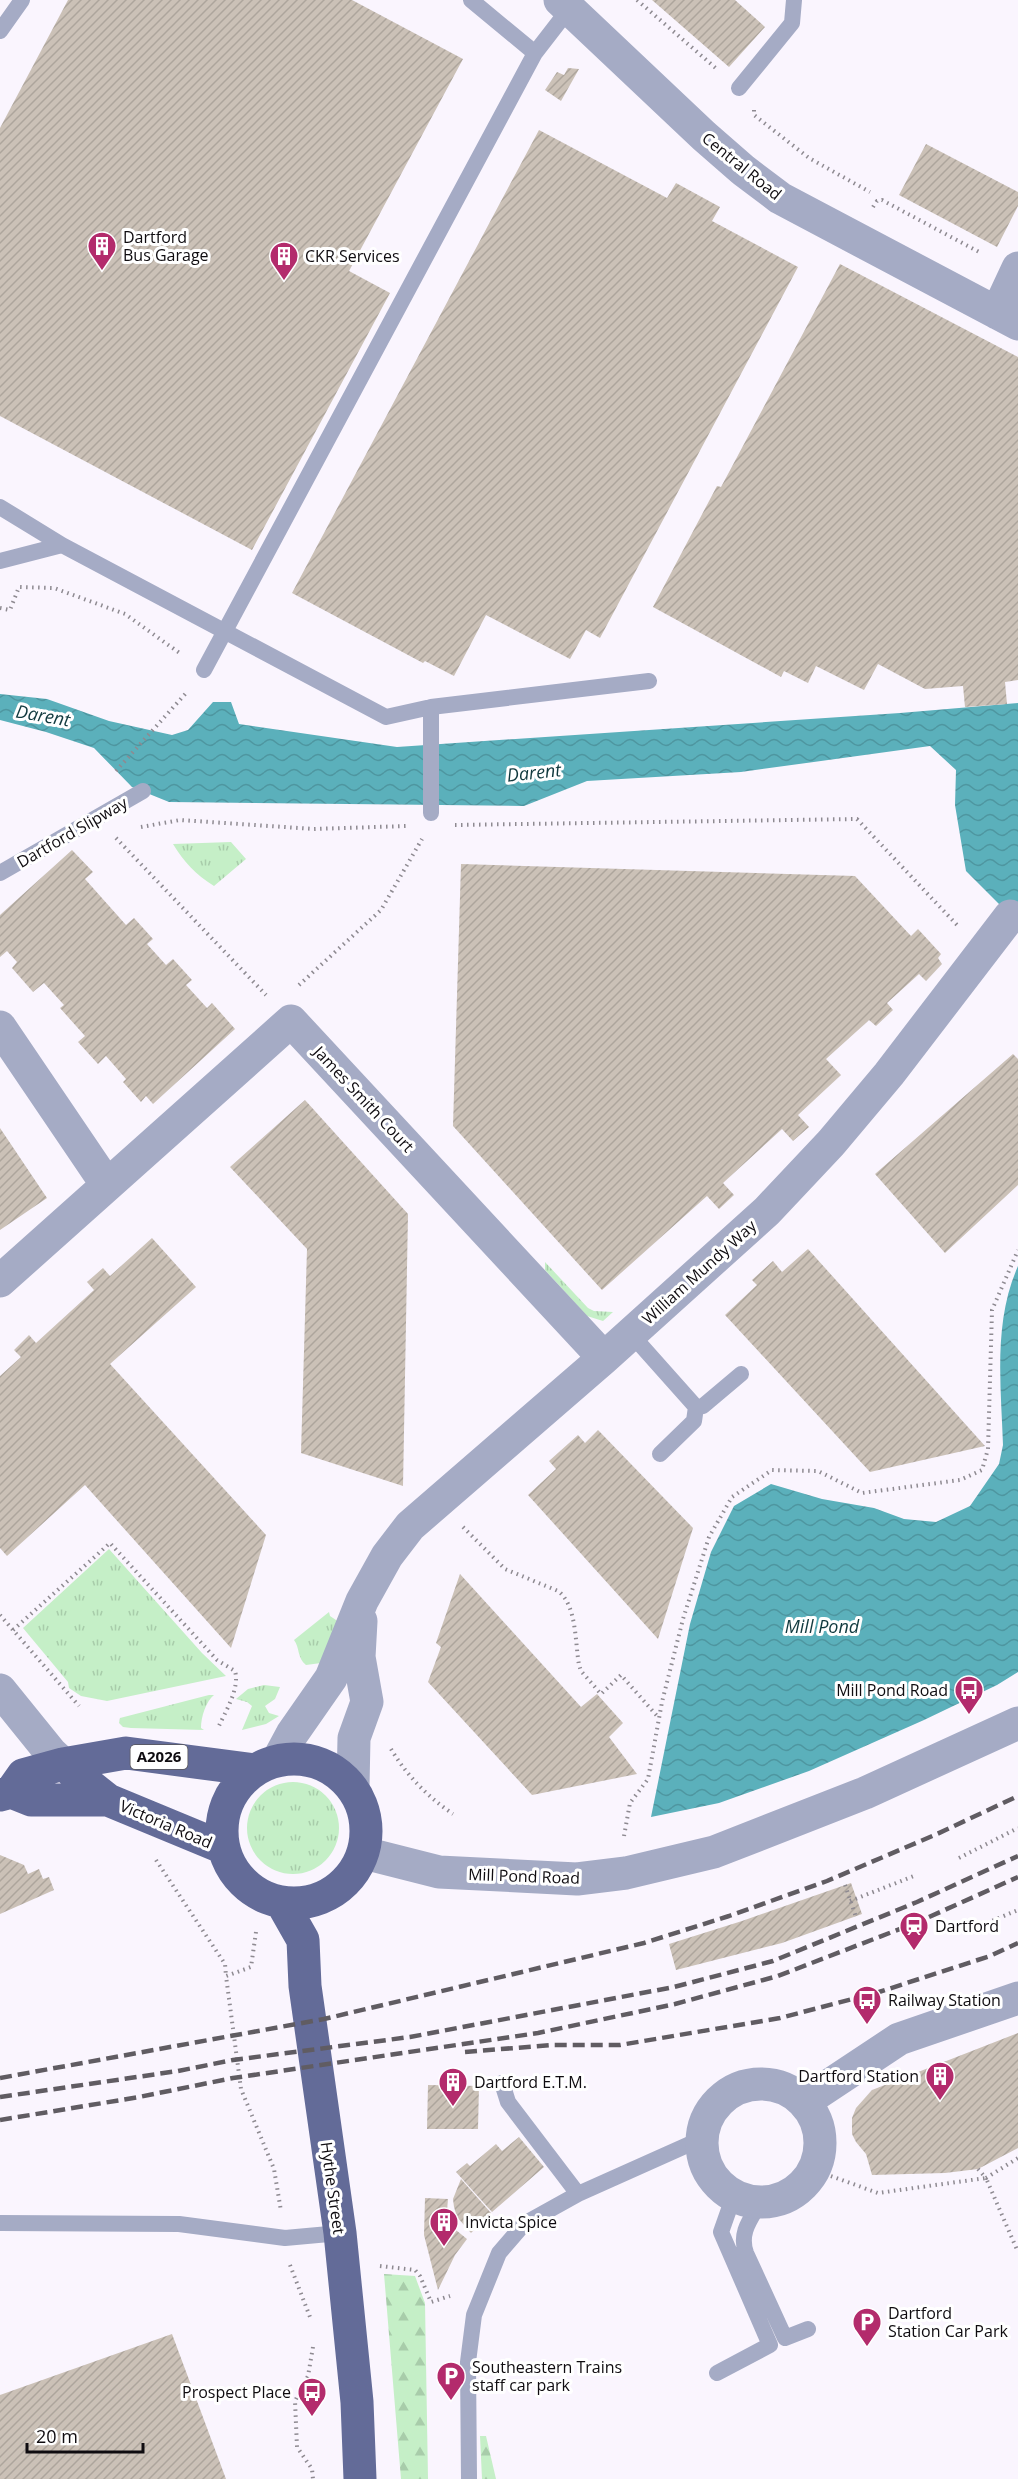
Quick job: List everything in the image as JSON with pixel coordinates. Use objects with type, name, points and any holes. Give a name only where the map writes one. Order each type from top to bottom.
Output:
[{"type":"main road","name":"Victoria Road","points":[[5,1794],[23,1775],[63,1764],[126,1753],[266,1765],[311,1760],[334,1770],[353,1787],[364,1810],[367,1825],[364,1853],[353,1873],[344,1884],[323,1898],[298,1903],[272,1899],[245,1885],[230,1865],[224,1848],[222,1818],[231,1794],[266,1765]]},
{"type":"main road","name":"Victoria Road","points":[[63,1764],[108,1800],[224,1848]]},
{"type":"main road","name":"Victoria Road","points":[[5,1794],[31,1800],[108,1800]]},
{"type":"main road","name":"Hythe Street","points":[[272,1899],[303,1940],[304,1986],[340,2233],[357,2402],[360,2479]]},
{"type":"street","name":"Central Road","points":[[564,4],[704,136],[780,198],[1008,319]]},
{"type":"street","points":[[1008,319],[1018,268]]},
{"type":"street","name":"William Mundy Way","points":[[266,1765],[292,1734],[331,1678],[362,1601],[387,1556],[410,1526],[604,1358],[767,1211],[831,1143],[889,1074],[1006,922]]},
{"type":"street","points":[[0,1281],[291,1021]]},
{"type":"street","name":"James Smith Court","points":[[291,1021],[604,1358]]},
{"type":"street","points":[[0,1028],[107,1185]]},
{"type":"street","name":"William Mundy Way","points":[[353,1787],[354,1738],[368,1702],[359,1656],[362,1601]]},
{"type":"street","points":[[0,1690],[63,1764]]},
{"type":"street","name":"Mill Pond Road","points":[[364,1853],[439,1872],[577,1879],[626,1873],[714,1852],[865,1793],[1018,1723]]},
{"type":"street","points":[[804,2102],[899,2039],[1018,1998]]},
{"type":"street","points":[[767,2084],[787,2089],[804,2102],[815,2118],[820,2138],[814,2170],[798,2189],[780,2199],[747,2200],[712,2177],[703,2159],[701,2139],[709,2113],[722,2097],[740,2087],[767,2084]]},
{"type":"lane","points":[[0,32],[22,0]]},
{"type":"lane","points":[[471,0],[535,52]]},
{"type":"lane","points":[[739,88],[792,23],[794,0]]},
{"type":"lane","points":[[204,670],[535,52],[564,4]]},
{"type":"lane","points":[[0,507],[62,545],[386,717],[431,706],[649,681]]},
{"type":"lane","points":[[0,561],[62,545]]},
{"type":"lane","points":[[431,706],[429,744],[431,819]]},
{"type":"lane","name":"Dartford Slipway","points":[[0,873],[143,791]]},
{"type":"lane","points":[[631,1334],[696,1407],[694,1421],[660,1454]]},
{"type":"lane","points":[[696,1407],[703,1406],[741,1374]]},
{"type":"lane","points":[[502,2083],[507,2102],[578,2194]]},
{"type":"lane","points":[[469,2479],[468,2362],[474,2315],[499,2253],[524,2224],[578,2194],[701,2139]]},
{"type":"lane","points":[[747,2200],[742,2242],[785,2338],[808,2329]]},
{"type":"lane","points":[[717,2373],[770,2345],[721,2232],[747,2200]]},
{"type":"lane","points":[[0,2223],[179,2224],[285,2238],[340,2233]]},
{"type":"path","points":[[871,209],[877,201],[882,200],[981,253]]},
{"type":"path","points":[[0,608],[10,610],[19,587],[54,588],[125,614],[204,670],[151,734]]},
{"type":"path","points":[[296,988],[381,910],[431,819]]},
{"type":"path","points":[[134,829],[180,820],[314,829],[431,819],[857,819],[959,928],[1006,922]]},
{"type":"path","points":[[111,833],[291,1021]]},
{"type":"path","points":[[623,1840],[630,1803],[648,1779],[659,1717],[683,1619],[710,1537],[732,1497],[772,1470],[818,1471],[862,1493],[960,1480],[982,1470],[988,1449],[992,1310],[1018,1250]]},
{"type":"path","points":[[474,1539],[505,1569],[565,1596],[570,1610],[579,1665],[601,1694],[621,1675],[659,1717]]},
{"type":"path","points":[[13,1630],[110,1543],[217,1660],[235,1671],[234,1689],[217,1730]]},
{"type":"path","points":[[0,1615],[79,1706]]},
{"type":"path","points":[[386,1740],[400,1765],[433,1801],[453,1814]]},
{"type":"path","points":[[959,1858],[1018,1828]]},
{"type":"path","points":[[155,1855],[162,1872],[225,1964],[241,2089],[274,2169],[279,2202]]},
{"type":"path","points":[[850,1901],[914,1876]]},
{"type":"path","points":[[845,1885],[856,1917]]},
{"type":"path","points":[[226,1976],[251,1967],[272,1899]]},
{"type":"path","points":[[987,1923],[1018,1910]]},
{"type":"path","points":[[814,2170],[878,2193],[986,2178],[1018,2158]]},
{"type":"path","points":[[978,2169],[986,2178],[1018,2252]]},
{"type":"path","points":[[383,2266],[415,2270],[420,2276],[428,2297]]},
{"type":"path","points":[[292,2273],[312,2322]]},
{"type":"path","points":[[313,2479],[312,2469],[297,2447],[295,2401],[308,2376],[314,2343]]},
{"type":"green space","points":[[231,842],[246,859],[214,886],[190,867],[173,844]]},
{"type":"green space","points":[[545,1262],[588,1308],[594,1311],[613,1312],[603,1321],[587,1316],[545,1270]]},
{"type":"green space","points":[[109,1549],[202,1653],[226,1676],[107,1701],[81,1696],[69,1688],[68,1682],[23,1628]]},
{"type":"green space","points":[[329,1612],[330,1616],[339,1622],[321,1663],[306,1665],[301,1659],[294,1640]]},
{"type":"green space","points":[[264,1685],[280,1687],[275,1699],[265,1706],[269,1713],[279,1716],[266,1724],[242,1730],[252,1706],[236,1699],[248,1689]]},
{"type":"green space","points":[[214,1695],[206,1705],[203,1714],[201,1728],[204,1730],[131,1728],[123,1727],[119,1723],[120,1718]]},
{"type":"green space","points":[[293,1782],[319,1790],[331,1802],[339,1828],[331,1854],[319,1866],[293,1874],[267,1866],[255,1854],[247,1828],[255,1802],[267,1790]]},
{"type":"green space","points":[[384,2274],[415,2276],[425,2303],[428,2479],[401,2479]]},
{"type":"green space","points":[[480,2436],[486,2436],[496,2479],[482,2479]]},
{"type":"water","name":"Darent","points":[[0,694],[47,699],[109,721],[172,735],[188,730],[213,702],[231,702],[239,724],[397,747],[1018,703],[1018,923],[966,871],[955,805],[956,770],[930,746],[741,772],[587,781],[524,806],[169,802],[132,787],[94,748],[0,720]]},
{"type":"water","name":"Mill Pond","points":[[1018,1266],[1018,1672],[997,1685],[924,1720],[809,1771],[719,1803],[651,1817],[690,1624],[711,1552],[734,1506],[771,1484],[822,1499],[874,1508],[904,1519],[936,1522],[970,1506],[999,1464],[1003,1445],[1000,1354],[1005,1309]]},
{"type":"building","points":[[68,0],[352,0],[463,59],[349,271],[390,293],[252,550],[0,416],[0,128]]},
{"type":"building","points":[[652,0],[735,0],[765,27],[729,67]]},
{"type":"building","points":[[568,68],[579,69],[561,101],[545,90],[557,72],[564,75]]},
{"type":"building","points":[[539,130],[667,198],[676,183],[720,207],[712,221],[798,267],[600,638],[586,630],[570,659],[486,615],[454,676],[425,661],[423,663],[292,593]]},
{"type":"building","points":[[926,144],[1018,192],[1018,206],[997,247],[899,195]]},
{"type":"building","points":[[840,264],[1018,357],[1018,680],[1005,682],[1007,704],[965,707],[963,686],[925,689],[878,664],[864,690],[816,666],[808,683],[784,671],[781,677],[653,607],[717,486],[721,487]]},
{"type":"building","points":[[72,850],[93,872],[85,879],[126,925],[134,918],[153,939],[147,944],[166,965],[173,959],[192,980],[186,985],[207,1008],[212,1003],[235,1029],[153,1104],[146,1096],[141,1102],[123,1082],[126,1079],[106,1056],[98,1064],[78,1042],[85,1036],[60,1008],[64,1005],[44,983],[33,992],[12,968],[17,962],[7,951],[0,957],[0,915]]},
{"type":"building","points":[[461,864],[855,876],[911,936],[918,929],[941,954],[938,958],[942,964],[926,981],[919,974],[887,1003],[893,1010],[876,1026],[869,1020],[826,1059],[841,1075],[798,1115],[809,1127],[793,1141],[782,1129],[723,1183],[734,1195],[719,1209],[707,1196],[602,1290],[453,1126]]},
{"type":"building","points":[[1013,1054],[1018,1059],[1018,1185],[945,1253],[875,1174]]},
{"type":"building","points":[[305,1100],[408,1214],[403,1486],[301,1453],[307,1249],[230,1167]]},
{"type":"building","points":[[0,1128],[47,1198],[0,1230]]},
{"type":"building","points":[[152,1238],[196,1287],[110,1364],[266,1535],[231,1648],[85,1485],[7,1556],[0,1548],[0,1376],[21,1357],[14,1350],[29,1335],[36,1343],[94,1290],[87,1282],[103,1268],[110,1276]]},
{"type":"building","points":[[808,1249],[985,1446],[870,1472],[725,1315],[757,1285],[752,1280],[773,1261],[782,1272]]},
{"type":"building","points":[[598,1430],[693,1528],[658,1639],[528,1495],[556,1469],[549,1461],[578,1435],[585,1443]]},
{"type":"building","points":[[460,1574],[581,1707],[597,1694],[623,1723],[609,1737],[637,1774],[532,1795],[428,1682],[441,1647],[436,1643]]},
{"type":"building","points":[[0,1855],[24,1865],[28,1874],[39,1869],[43,1879],[49,1877],[54,1890],[0,1914]]},
{"type":"building","points":[[851,1883],[862,1914],[782,1943],[676,1970],[669,1944]]},
{"type":"building","name":"Dartford Station","points":[[1018,2033],[1018,2148],[978,2169],[945,2173],[872,2175],[866,2154],[852,2134],[852,2118],[856,2108],[872,2090]]},
{"type":"building","name":"Dartford E.T.M.","points":[[428,2085],[479,2086],[478,2129],[427,2129]]},
{"type":"building","points":[[519,2137],[544,2167],[492,2212],[456,2172],[467,2163],[470,2166],[496,2144],[502,2151]]},
{"type":"building","points":[[461,2179],[491,2213],[471,2233],[457,2217],[454,2207],[453,2199]]},
{"type":"building","name":"Invicta Spice","points":[[425,2198],[448,2199],[446,2222],[467,2239],[455,2255],[438,2290],[424,2235]]},
{"type":"building","points":[[172,2334],[226,2479],[0,2479],[0,2395]]},
{"type":"railway","points":[[0,2078],[324,2019],[644,1943],[827,1881],[1018,1796]]},
{"type":"railway","points":[[0,2097],[178,2071],[233,2060],[410,2037],[674,1987],[773,1961],[917,1902],[1018,1856]]},
{"type":"railway","points":[[0,2120],[139,2097],[233,2078],[538,2033],[675,2004],[778,1976],[918,1922],[1018,1877]]},
{"type":"railway","points":[[465,2052],[552,2045],[620,2045],[780,2018],[879,1992],[990,1956],[1018,1943]]},
{"type":"place","name":"Dartford Bus Garage","points":[[102,272]]},
{"type":"place","name":"CKR Services","points":[[284,282]]},
{"type":"place","name":"Mill Pond Road","points":[[969,1716]]},
{"type":"place","name":"Dartford","points":[[914,1952]]},
{"type":"place","name":"Railway Station","points":[[867,2026]]},
{"type":"place","name":"Dartford Station","points":[[940,2102]]},
{"type":"place","name":"Dartford E.T.M.","points":[[453,2108]]},
{"type":"place","name":"Invicta Spice","points":[[444,2248]]},
{"type":"place","name":"Dartford Station Car Park","points":[[867,2348]]},
{"type":"place","name":"Southeastern Trains staff car park","points":[[451,2402]]},
{"type":"place","name":"Prospect Place","points":[[312,2418]]}]
